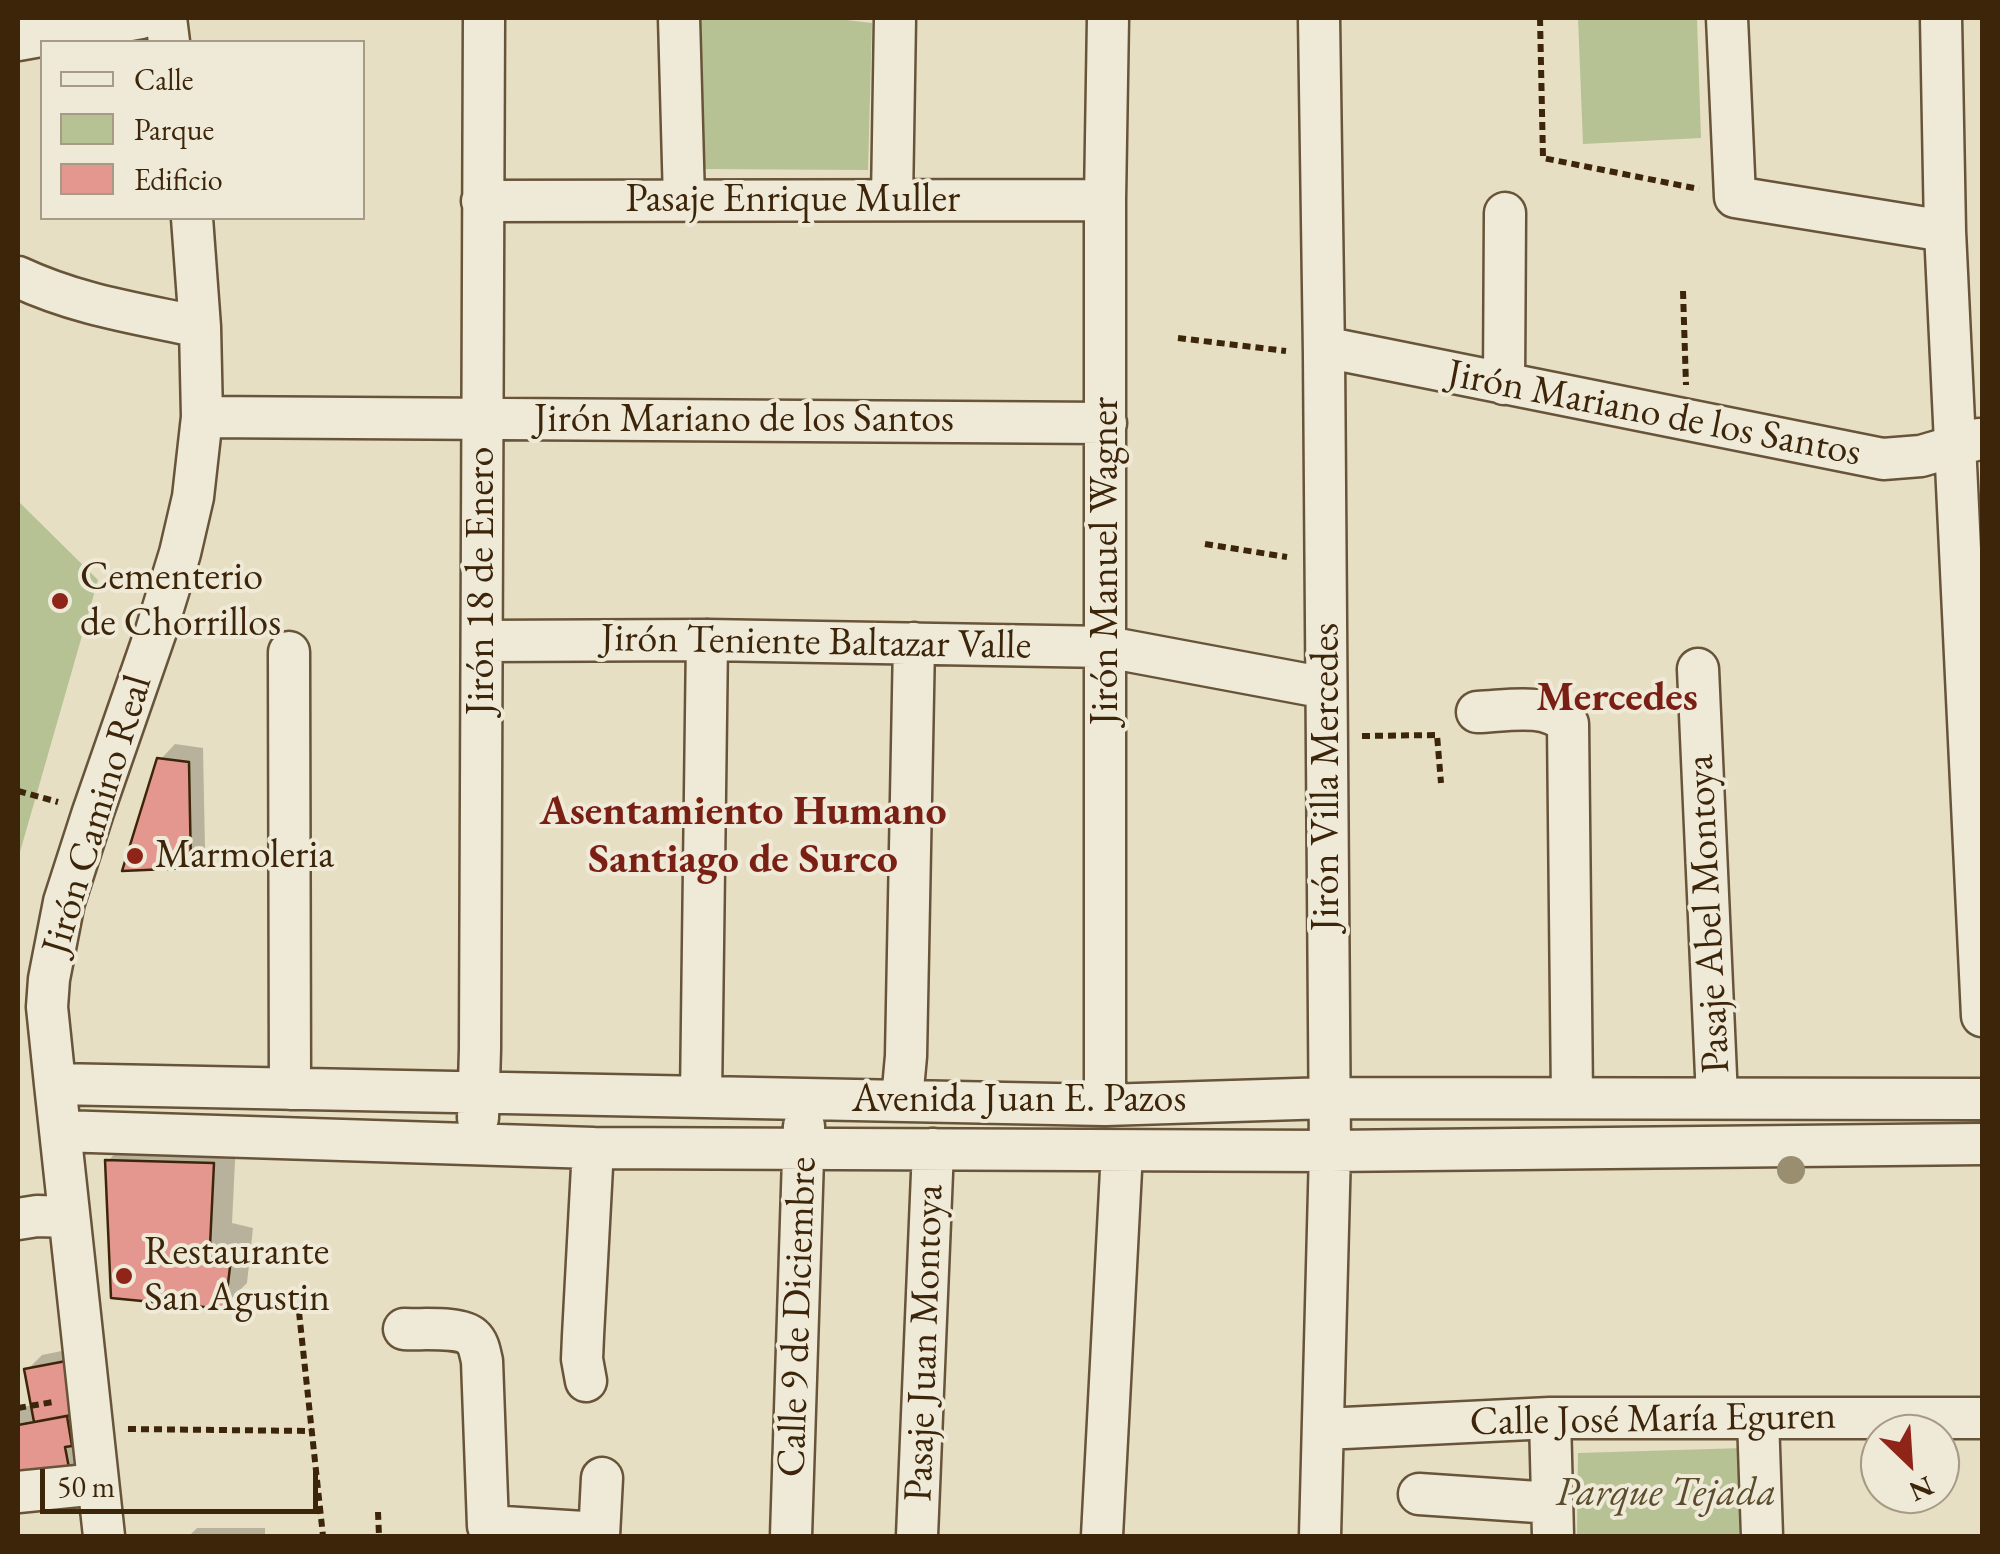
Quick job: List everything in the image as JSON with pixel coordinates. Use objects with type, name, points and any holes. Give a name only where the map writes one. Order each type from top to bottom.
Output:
[{"type":"street","points":[[18,40],[141,18]]},
{"type":"street","name":"Jirón 18 de Enero","points":[[478,1144],[484,18]]},
{"type":"street","points":[[679,18],[684,200]]},
{"type":"street","points":[[892,200],[895,18]]},
{"type":"street","name":"Jirón Manuel Wagner","points":[[1105,1104],[1108,18]]},
{"type":"street","name":"Jirón Villa Mercedes","points":[[1319,18],[1330,1150],[1320,1536]]},
{"type":"street","points":[[1727,18],[1734,196],[1945,230]]},
{"type":"street","points":[[1941,18],[1945,230],[1970,443],[1982,1016]]},
{"type":"street","name":"Pasaje Enrique Muller","points":[[482,201],[1105,200]]},
{"type":"street","points":[[1504,384],[1505,213]]},
{"type":"street","name":"Jirón Camino Real","points":[[104,1536],[54,1084],[33,1024],[49,978],[64,902],[156,632],[193,496],[202,417],[192,220]]},
{"type":"street","points":[[18,277],[86,304],[200,327]]},
{"type":"street","name":"Jirón Mariano de los Santos","points":[[1324,351],[1883,460],[1921,456],[1970,443]]},
{"type":"street","name":"Jirón Mariano de los Santos","points":[[202,417],[1106,423]]},
{"type":"street","points":[[701,1097],[707,640]]},
{"type":"street","name":"Jirón Teniente Baltazar Valle","points":[[482,641],[707,640],[1106,647],[1326,688]]},
{"type":"street","points":[[902,1100],[914,644]]},
{"type":"street","points":[[289,652],[290,1089]]},
{"type":"street","name":"Pasaje Abel Montoya","points":[[1698,669],[1717,1098]]},
{"type":"street","points":[[1478,712],[1545,710],[1559,715],[1568,724],[1572,1098]]},
{"type":"street","name":"Avenida Juan E. Pazos","points":[[54,1084],[1105,1104],[1329,1098],[1982,1099]]},
{"type":"street","name":"Calle 9 de Diciembre","points":[[792,1536],[804,1098]]},
{"type":"street","name":"Avenida Juan E. Pazos","points":[[60,1131],[593,1148],[1330,1150],[1982,1144]]},
{"type":"street","points":[[586,1381],[582,1359],[593,1148]]},
{"type":"street","name":"Pasaje Juan Montoya","points":[[917,1536],[932,1149]]},
{"type":"street","points":[[1102,1536],[1122,1150]]},
{"type":"street","points":[[18,1192],[67,1202]]},
{"type":"street","points":[[18,1219],[37,1216],[67,1202]]},
{"type":"street","points":[[404,1329],[460,1331],[479,1346],[488,1531],[599,1535],[602,1478]]},
{"type":"street","points":[[1418,1494],[1552,1520],[1550,1418]]},
{"type":"street","name":"Calle José María Eguren","points":[[1324,1429],[1550,1418],[1982,1418]]},
{"type":"street","points":[[1758,1418],[1762,1536]]},
{"type":"street","points":[[18,1492],[98,1484]]},
{"type":"path","points":[[1540,18],[1543,158],[1734,196]]},
{"type":"path","points":[[1683,291],[1686,420]]},
{"type":"path","points":[[1178,338],[1324,351]]},
{"type":"path","points":[[1205,544],[1325,563]]},
{"type":"path","points":[[1326,737],[1437,734],[1441,783]]},
{"type":"path","points":[[299,1312],[323,1536]]},
{"type":"path","points":[[92,1428],[312,1432]]},
{"type":"path","points":[[378,1512],[379,1536]]},
{"type":"green space","points":[[696,18],[829,18],[872,23],[868,170],[702,169]]},
{"type":"green space","points":[[1578,18],[1697,18],[1701,138],[1583,144]]},
{"type":"green space","points":[[18,501],[98,580],[18,859]]},
{"type":"green space","name":"Parque Tejada","points":[[1743,1448],[1739,1536],[1577,1536],[1578,1453]]},
{"type":"building","points":[[157,758],[189,762],[191,868],[122,871]]},
{"type":"building","points":[[105,1160],[214,1163],[210,1246],[232,1250],[225,1309],[111,1298]]},
{"type":"building","points":[[66,1361],[77,1414],[34,1422],[24,1369]]},
{"type":"building","points":[[67,1416],[72,1446],[65,1447],[70,1473],[18,1490],[18,1425]]},
{"type":"place","name":"Cementerio de Chorrillos","points":[[60,601]]},
{"type":"place","name":"Marmoleria","points":[[135,856]]},
{"type":"place","name":"Restaurante San Agustin","points":[[124,1276]]},
{"type":"district","name":"Mercedes","points":[[1617,699]]},
{"type":"district","name":"Asentamiento Humano Santiago de Surco","points":[[743,837]]}]
